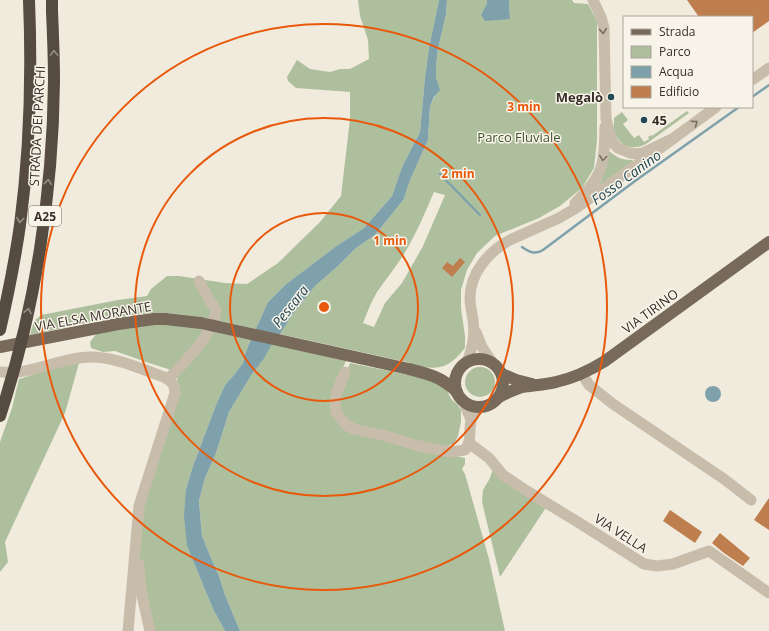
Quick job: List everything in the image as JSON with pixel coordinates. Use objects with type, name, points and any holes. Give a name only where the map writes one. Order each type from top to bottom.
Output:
[{"type":"highway","name":"STRADA DEI PARCHI","points":[[0,330],[15,255],[24,190],[30,83],[29,0]]},
{"type":"highway","name":"STRADA DEI PARCHI","points":[[0,416],[7,396],[24,328],[44,222],[53,116],[54,80],[52,6]]},
{"type":"main road","name":"VIA TIRINO","points":[[499,397],[519,388],[554,383],[591,370],[769,242]]},
{"type":"main road","name":"VIA ELSA MORANTE","points":[[0,347],[118,324],[154,319],[166,319],[201,323],[410,369],[441,379],[451,386],[460,396]]},
{"type":"main road","points":[[477,359],[492,362],[502,374],[504,386],[502,392],[494,402],[487,406],[480,407],[471,405],[460,396],[455,381],[456,376],[464,365],[477,359]]},
{"type":"main road","name":"VIA ELSA MORANTE","points":[[425,373],[443,372],[464,365]]},
{"type":"main road","name":"VIA TIRINO","points":[[502,374],[525,383],[539,385]]},
{"type":"street","points":[[559,218],[585,193],[593,183],[600,172],[603,161],[606,119],[604,28],[601,17],[593,0]]},
{"type":"street","points":[[753,79],[769,68]]},
{"type":"street","points":[[492,362],[486,354],[475,330],[470,300],[472,285],[478,271],[486,260],[503,243],[559,218],[576,208],[715,108]]},
{"type":"street","points":[[606,119],[615,146],[620,150],[630,153],[643,153],[674,138]]},
{"type":"street","points":[[168,379],[205,337],[214,321],[216,310],[198,281]]},
{"type":"street","points":[[464,365],[473,343],[473,320]]},
{"type":"street","points":[[0,372],[19,372],[78,358],[101,357],[119,361],[168,379],[175,388],[175,393],[139,506],[128,631]]},
{"type":"street","points":[[345,372],[337,392],[335,402],[336,412],[346,425],[354,429],[386,436],[419,446],[451,452],[465,450],[469,443],[471,420],[480,407]]},
{"type":"street","points":[[582,374],[589,385],[613,404],[724,479],[751,500]]},
{"type":"street","points":[[460,396],[471,420]]},
{"type":"street","name":"VIA VELLA","points":[[469,443],[489,458],[503,475],[527,492],[644,564],[657,566],[673,564],[710,551],[769,593]]},
{"type":"street","points":[[134,556],[139,565],[141,592],[150,631]]},
{"type":"green space","points":[[358,0],[439,0],[429,48],[420,132],[402,167],[392,196],[364,228],[335,247],[285,285],[268,302],[256,329],[202,317],[169,313],[151,313],[105,319],[30,335],[34,321],[41,315],[147,296],[151,289],[167,276],[247,284],[278,263],[320,222],[341,196],[350,119],[350,92],[296,88],[288,81],[287,77],[297,60],[310,69],[330,72],[340,69],[350,69],[369,59],[368,40],[360,16]]},
{"type":"green space","name":"Parco Fluviale","points":[[447,0],[487,0],[481,15],[510,18],[509,0],[572,0],[574,3],[588,4],[597,21],[597,140],[594,168],[582,188],[560,206],[539,218],[495,236],[477,253],[467,270],[461,290],[461,308],[465,348],[453,361],[441,367],[428,368],[280,334],[293,314],[315,286],[356,248],[375,235],[404,199],[411,178],[428,140],[430,106],[439,90],[436,77],[436,65],[446,14]],"holes":[[[434,192],[445,195],[423,246],[402,283],[385,303],[374,327],[363,323],[377,292],[398,264],[408,246]]]},
{"type":"green space","points":[[687,111],[689,113],[641,146],[631,147],[622,144],[616,136],[614,130],[614,118],[622,112],[628,120],[623,124],[634,138],[639,135],[644,142],[649,139],[648,137],[651,135],[652,136]]},
{"type":"green space","points":[[609,151],[625,160],[633,160],[597,187],[601,181]]},
{"type":"green space","points":[[155,324],[178,324],[251,340],[243,363],[225,385],[216,405],[186,489],[187,546],[213,609],[225,631],[152,631],[142,584],[138,543],[142,504],[178,389],[177,378],[174,373],[168,369],[115,351],[103,352],[91,348],[90,342],[97,333]]},
{"type":"green space","points":[[272,344],[346,361],[335,386],[334,417],[418,448],[465,458],[465,464],[462,469],[465,474],[489,559],[505,631],[240,631],[202,536],[199,501],[205,478],[216,453],[229,412]]},
{"type":"green space","points":[[71,363],[79,363],[65,413],[5,542],[8,562],[0,572],[0,442],[12,408],[19,379]]},
{"type":"green space","points":[[350,363],[438,381],[446,388],[452,400],[461,410],[461,422],[458,436],[454,444],[445,447],[353,426],[339,410],[342,383]]},
{"type":"green space","points":[[480,367],[490,372],[495,382],[490,392],[480,397],[470,392],[465,382],[470,372]]},
{"type":"green space","points":[[494,468],[547,506],[500,577],[482,502],[483,490]]},
{"type":"water","name":"Pescara","points":[[439,0],[447,0],[446,14],[436,65],[436,77],[440,90],[434,97],[430,106],[428,140],[411,178],[404,199],[375,235],[356,248],[315,286],[293,314],[252,374],[229,412],[216,453],[205,478],[199,501],[202,536],[240,631],[225,631],[213,609],[187,546],[184,516],[186,489],[193,466],[225,385],[243,363],[245,354],[268,302],[285,285],[335,247],[364,228],[392,196],[402,167],[420,132],[429,48]]},
{"type":"water","points":[[487,0],[509,0],[510,19],[485,21],[481,15]]},
{"type":"water","points":[[713,386],[719,388],[721,394],[719,400],[713,402],[707,400],[705,394],[707,388]]},
{"type":"building","points":[[687,0],[769,0],[769,21],[753,32],[753,16],[698,16]]},
{"type":"building","points":[[460,258],[465,262],[452,277],[442,268],[447,262],[453,266]]},
{"type":"building","points":[[769,498],[769,530],[754,520]]},
{"type":"building","points":[[670,510],[702,532],[695,543],[663,521]]},
{"type":"building","points":[[720,533],[750,558],[743,566],[712,543]]},
{"type":"waterway","name":"Fosso Canino","points":[[753,96],[769,85]]},
{"type":"waterway","name":"Fosso Canino","points":[[522,247],[532,252],[543,250],[635,181],[738,108]]},
{"type":"waterway","name":"Fosso Canino","points":[[440,174],[480,215]]},
{"type":"place","name":"Megalò","points":[[611,97]]},
{"type":"place","name":"45","points":[[644,120]]}]
